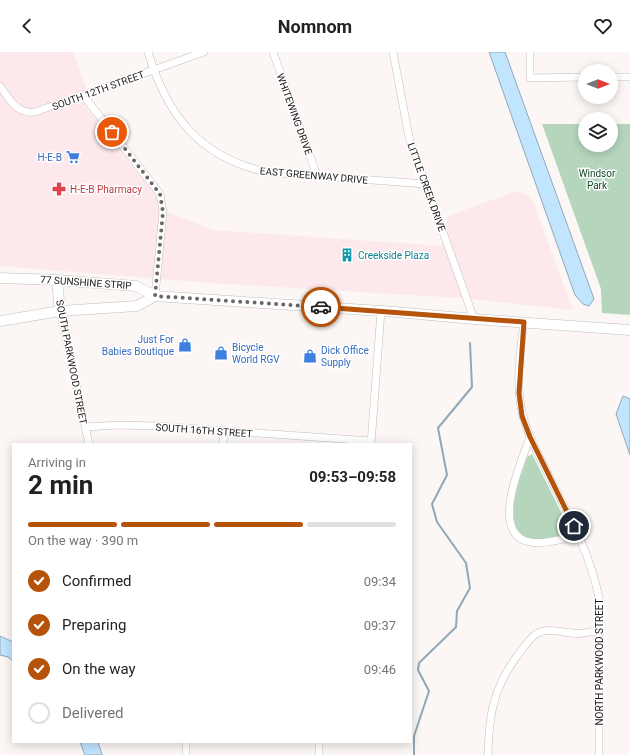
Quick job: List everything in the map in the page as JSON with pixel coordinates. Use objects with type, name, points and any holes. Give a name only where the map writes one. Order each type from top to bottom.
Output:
[{"type":"main road","points":[[0,272],[41,279]]},
{"type":"main road","name":"77 SUNSHINE STRIP","points":[[0,278],[41,279],[136,286],[155,296]]},
{"type":"main road","name":"SOUTH PARKWOOD STREET","points":[[57,280],[60,311]]},
{"type":"main road","points":[[0,322],[60,311],[137,306],[155,296],[630,330]]},
{"type":"street","name":"EAST GREENWAY DRIVE","points":[[148,52],[154,70],[170,106],[185,128],[213,151],[243,167],[266,172],[425,184]]},
{"type":"street","name":"SOUTH 12TH STREET","points":[[0,86],[18,109],[28,113],[204,52]]},
{"type":"street","name":"WHITEWING DRIVE","points":[[273,52],[317,176]]},
{"type":"street","name":"LITTLE CREEK DRIVE","points":[[393,52],[405,121],[425,184],[474,319]]},
{"type":"street","points":[[530,52],[530,78],[578,77]]},
{"type":"street","points":[[618,77],[630,77]]},
{"type":"street","points":[[83,95],[160,194],[163,212],[155,296]]},
{"type":"street","name":"SOUTH PARKWOOD STREET","points":[[60,311],[89,443]]},
{"type":"street","points":[[371,442],[381,311]]},
{"type":"street","name":"NORTH PARKWOOD STREET","points":[[524,322],[519,393],[522,416],[530,437],[579,536],[594,574],[599,598],[599,755]]},
{"type":"street","name":"SOUTH 16TH STREET","points":[[85,427],[118,425],[371,442]]},
{"type":"street","points":[[223,443],[224,432]]},
{"type":"street","points":[[530,437],[510,499],[512,526],[521,538],[532,542],[579,536]]},
{"type":"street","points":[[488,755],[489,720],[493,699],[507,669],[524,646],[535,634],[542,632],[584,633],[599,630]]},
{"type":"street","points":[[186,743],[186,755]]},
{"type":"street","points":[[319,743],[319,755]]},
{"type":"shaded area","points":[[0,52],[73,52],[86,88],[85,106],[157,197],[157,208],[213,230],[442,246],[448,216],[516,191],[521,192],[529,197],[533,202],[573,310],[460,298],[211,283],[0,266]]},
{"type":"green space","name":"Windsor Park","points":[[542,124],[578,124],[578,152],[618,152],[618,124],[630,124],[630,315],[602,313],[601,289]]},
{"type":"green space","points":[[532,454],[569,528],[569,531],[566,534],[533,539],[522,535],[516,526],[514,503],[520,477],[527,457]]},
{"type":"water","points":[[489,52],[505,52],[594,299],[589,306],[583,304],[575,295]]},
{"type":"water","points":[[623,396],[630,399],[630,455],[616,414]]},
{"type":"water","points":[[0,636],[12,642],[12,660],[8,657],[0,655]]},
{"type":"water","points":[[80,743],[98,743],[102,755],[85,755]]},
{"type":"waterway","points":[[414,755],[414,736],[429,691],[418,670],[419,663],[456,627],[457,611],[470,588],[466,563],[437,522],[432,504],[447,475],[438,428],[472,387],[470,343]]},
{"type":"way so far","points":[[112,132],[160,194],[163,212],[155,296],[321,307]]},
{"type":"place","name":"H-E-B","points":[[73,157]]},
{"type":"place","name":"H-E-B Pharmacy","points":[[59,189]]},
{"type":"place","name":"Creekside Plaza","points":[[347,255]]},
{"type":"place","name":"Just For Babies Boutique","points":[[185,345]]},
{"type":"place","name":"Bicycle World RGV","points":[[221,353]]},
{"type":"place","name":"Dick Office Supply","points":[[310,356]]},
{"type":"route","points":[[321,307],[524,322],[519,393],[522,416],[530,437],[574,526]]}]
